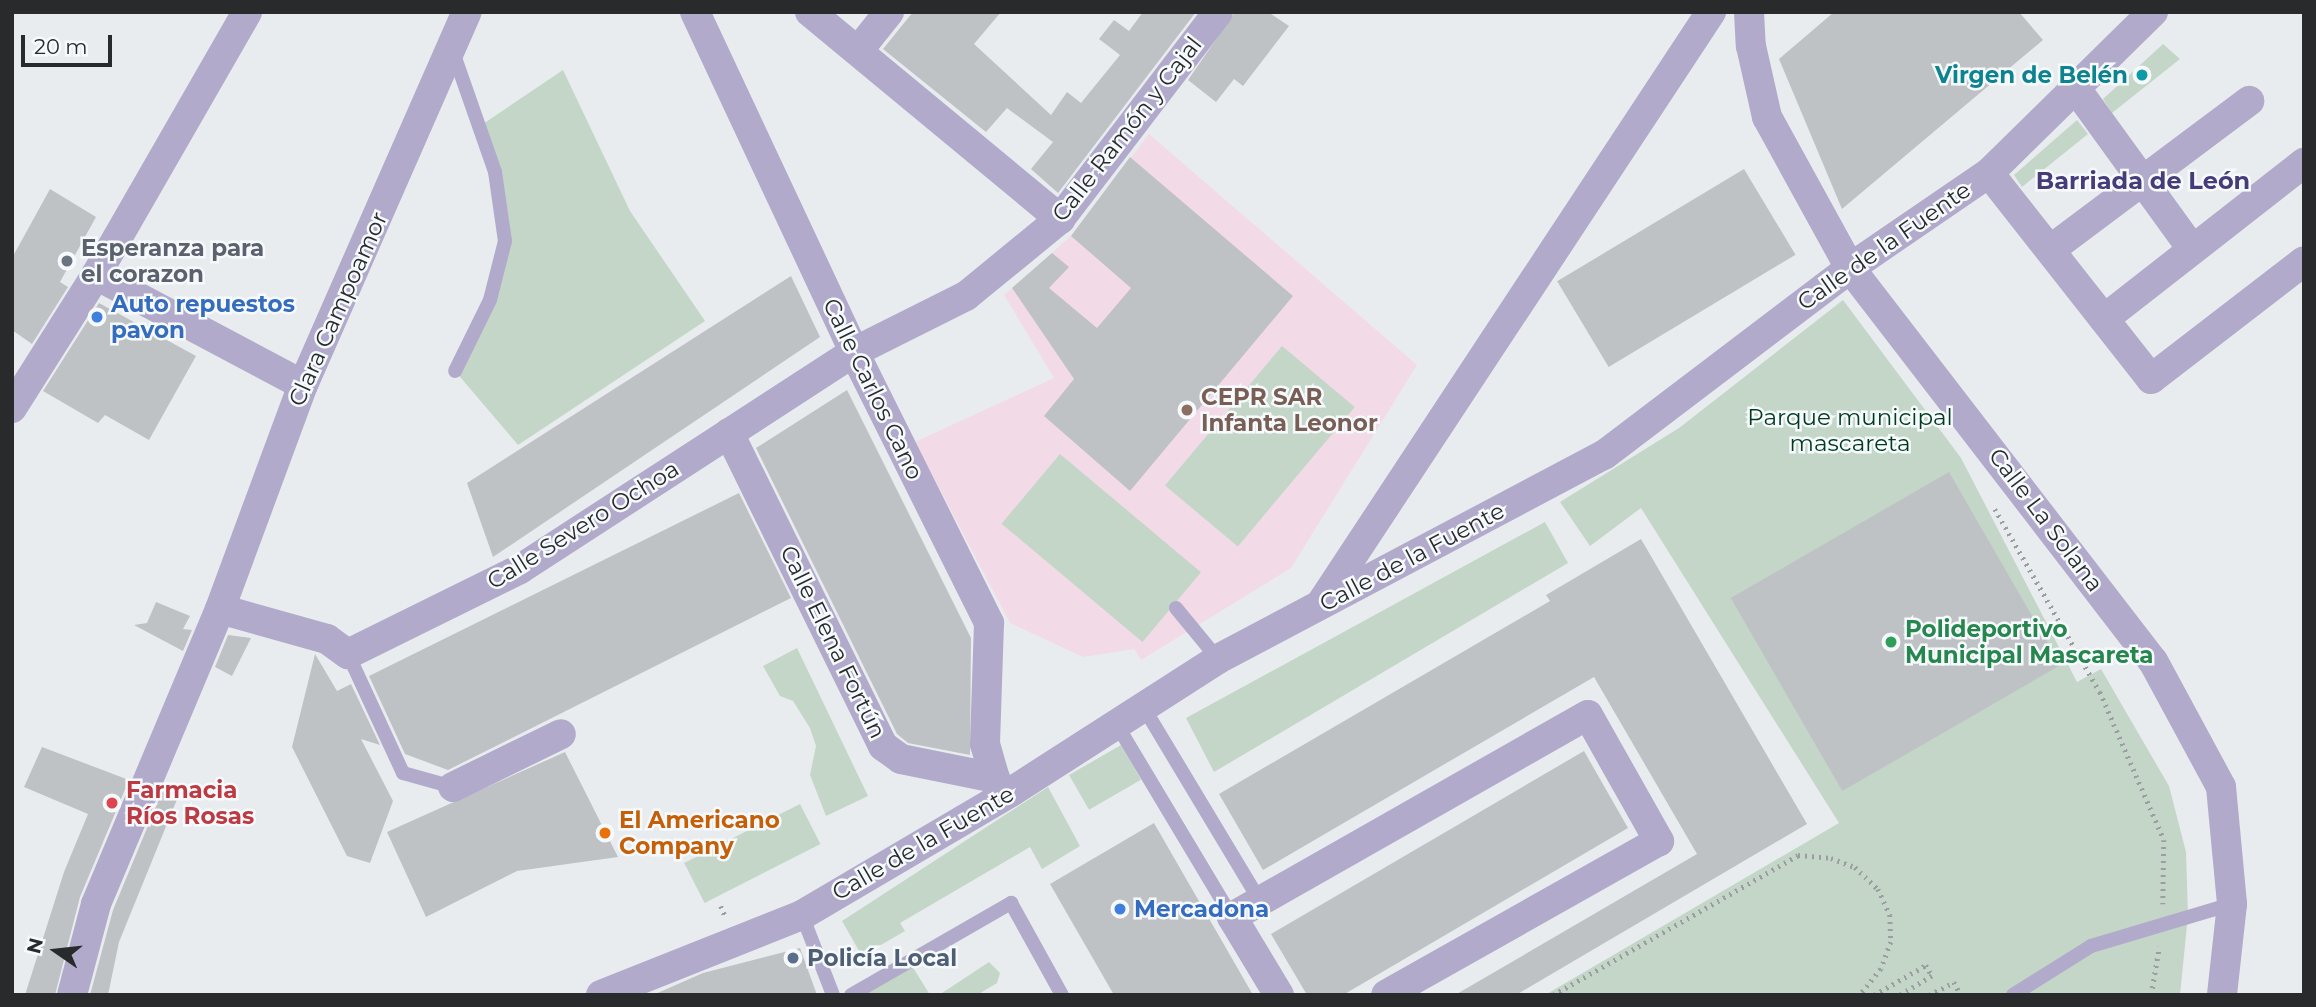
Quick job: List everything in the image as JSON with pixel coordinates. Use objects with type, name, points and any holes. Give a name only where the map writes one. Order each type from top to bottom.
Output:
[{"type":"street","points":[[12,408],[96,275],[247,12]]},
{"type":"street","name":"Clara Campoamor","points":[[72,995],[96,904],[220,609],[303,385],[420,124],[450,44],[467,12]]},
{"type":"street","name":"Calle Carlos Cano","points":[[695,12],[854,352],[989,623],[985,744],[1003,785]]},
{"type":"street","points":[[810,12],[1060,219]]},
{"type":"street","points":[[858,51],[889,12]]},
{"type":"street","name":"Calle Ramón y Cajal","points":[[854,352],[967,296],[1060,219],[1218,12]]},
{"type":"street","points":[[1321,604],[1711,12]]},
{"type":"street","name":"Calle La Solana","points":[[1749,12],[1751,46],[1766,117],[1850,268],[2000,458],[2152,661],[2221,786],[2232,904],[2222,995]]},
{"type":"street","name":"Calle de la Fuente","points":[[601,995],[802,915],[1003,785],[1117,725],[1217,659],[1604,455],[1850,268],[1989,173],[2077,90],[2153,12]]},
{"type":"street","points":[[2077,90],[2192,249]]},
{"type":"street","points":[[2050,250],[2249,101]]},
{"type":"street","points":[[2104,319],[2304,163]]},
{"type":"street","points":[[1989,173],[2151,379],[2304,261]]},
{"type":"street","points":[[96,275],[303,385]]},
{"type":"street","name":"Calle Severo Ochoa","points":[[348,654],[520,569],[854,352]]},
{"type":"street","name":"Calle Elena Fortún","points":[[729,433],[883,746],[901,760],[1003,785]]},
{"type":"street","points":[[220,609],[327,639],[348,654]]},
{"type":"street","points":[[1279,995],[1232,917],[1588,715],[1659,841],[1387,995]]},
{"type":"street","points":[[453,787],[561,734]]},
{"type":"lane","points":[[450,44],[495,172],[505,241],[490,300],[455,371]]},
{"type":"lane","points":[[1176,608],[1217,659]]},
{"type":"lane","points":[[348,654],[403,774],[453,787]]},
{"type":"lane","points":[[1144,708],[1260,901]]},
{"type":"lane","points":[[1117,725],[1232,917]]},
{"type":"lane","points":[[851,995],[1011,903],[1062,995]]},
{"type":"lane","points":[[2013,995],[2091,946],[2163,922],[2232,904]]},
{"type":"lane","points":[[802,915],[833,995]]},
{"type":"path","points":[[2000,458],[1990,501],[2100,692],[2164,840],[2163,922],[2151,995]]},
{"type":"path","points":[[1553,995],[1798,855],[1830,858],[1855,867],[1878,889],[1890,915],[1891,942],[1881,969],[1860,995]]},
{"type":"path","points":[[1874,995],[1926,965],[1933,976],[1900,995]]},
{"type":"path","points":[[1929,995],[1954,982],[1961,995]]},
{"type":"shaded area","name":"CEPR SAR Infanta Leonor","points":[[1149,134],[1417,365],[1291,568],[1141,660],[1134,649],[1083,657],[1010,623],[915,442],[1054,378],[1004,295],[1071,236]]},
{"type":"green space","points":[[2163,44],[2180,59],[2112,113],[2103,99]]},
{"type":"green space","points":[[563,70],[630,211],[705,321],[518,445],[455,371],[490,300],[505,241],[480,126]]},
{"type":"green space","points":[[2077,120],[2088,134],[2022,187],[2014,175]]},
{"type":"green space","name":"Polideportivo Municipal Mascareta","points":[[1843,300],[1961,458],[2077,682],[2101,669],[2169,786],[2186,852],[2188,915],[2180,995],[1545,995],[1839,823],[1641,508],[1590,546],[1560,502],[1679,428]]},
{"type":"green space","points":[[1282,346],[1355,407],[1238,546],[1165,485]]},
{"type":"green space","points":[[1060,454],[1201,572],[1142,642],[1002,524]]},
{"type":"green space","points":[[1545,522],[1568,563],[1214,772],[1186,718]]},
{"type":"green space","points":[[797,648],[868,796],[826,816],[810,775],[816,746],[810,728],[793,701],[780,696],[763,666]]},
{"type":"green space","points":[[1121,745],[1141,780],[1089,810],[1069,775]]},
{"type":"green space","points":[[1048,787],[1080,846],[1042,869],[1030,847],[900,923],[905,931],[862,956],[842,921]]},
{"type":"green space","points":[[800,804],[820,844],[705,903],[684,863]]},
{"type":"green space","points":[[909,961],[930,995],[860,995]]},
{"type":"green space","points":[[989,962],[1000,973],[997,983],[977,995],[939,995]]},
{"type":"building","points":[[913,12],[1001,12],[974,44],[1051,115],[1067,92],[1081,103],[1120,55],[1099,39],[1114,20],[1129,31],[1143,12],[1196,12],[1058,193],[1031,169],[1053,142],[1007,108],[986,132],[883,49]]},
{"type":"building","points":[[1235,12],[1268,12],[1289,26],[1243,86],[1234,79],[1216,102],[1188,80]]},
{"type":"building","points":[[1834,12],[2019,12],[2043,40],[1842,209],[1779,59]]},
{"type":"building","points":[[1130,157],[1293,296],[1130,491],[1044,416],[1074,379],[1012,288],[1052,253],[1069,267],[1049,288],[1097,328],[1131,288],[1071,236]]},
{"type":"building","points":[[1744,169],[1796,255],[1609,367],[1557,281]]},
{"type":"building","points":[[50,189],[96,217],[60,282],[68,287],[32,344],[12,330],[12,258]]},
{"type":"building","points":[[791,276],[820,337],[493,557],[467,483]]},
{"type":"building","points":[[99,303],[196,356],[149,440],[105,415],[98,423],[43,391]]},
{"type":"building","points":[[847,390],[971,638],[970,755],[908,743],[897,734],[756,448]]},
{"type":"building","points":[[1949,472],[2060,665],[1842,791],[1731,598]]},
{"type":"building","points":[[739,493],[791,598],[448,770],[405,754],[369,676]]},
{"type":"building","points":[[1641,539],[1807,824],[1516,995],[1455,995],[1697,854],[1594,677],[1263,870],[1219,794],[1550,601],[1546,595]]},
{"type":"building","points":[[156,602],[190,616],[183,629],[192,630],[183,651],[134,625],[147,623]]},
{"type":"building","points":[[228,635],[251,638],[232,676],[215,667]]},
{"type":"building","points":[[315,654],[337,691],[351,684],[380,745],[361,739],[393,801],[370,863],[347,856],[292,747]]},
{"type":"building","points":[[42,747],[129,780],[80,897],[55,995],[25,995],[64,872],[88,814],[24,787]]},
{"type":"building","points":[[1584,751],[1628,828],[1343,995],[1307,995],[1271,934]]},
{"type":"building","points":[[565,752],[618,857],[517,871],[426,917],[387,832]]},
{"type":"building","points":[[162,792],[178,797],[119,942],[108,995],[90,995],[113,910]]},
{"type":"building","points":[[1154,823],[1253,995],[1114,995],[1050,884]]},
{"type":"building","points":[[800,948],[817,995],[653,995],[703,973]]},
{"type":"place","name":"Virgen de Belén","points":[[2142,75]]},
{"type":"place","name":"Esperanza para el corazon","points":[[67,261]]},
{"type":"place","name":"Auto repuestos pavon","points":[[97,317]]},
{"type":"place","name":"CEPR SAR Infanta Leonor","points":[[1187,410]]},
{"type":"place","name":"Polideportivo Municipal Mascareta","points":[[1891,642]]},
{"type":"place","name":"Farmacia Ríos Rosas","points":[[112,803]]},
{"type":"place","name":"El Americano Company","points":[[605,833]]},
{"type":"place","name":"Mercadona","points":[[1120,909]]},
{"type":"place","name":"Policía Local","points":[[793,958]]},
{"type":"district","name":"Barriada de León","points":[[2143,181]]},
{"type":"park label","name":"Parque municipal mascareta","points":[[1850,430]]}]
